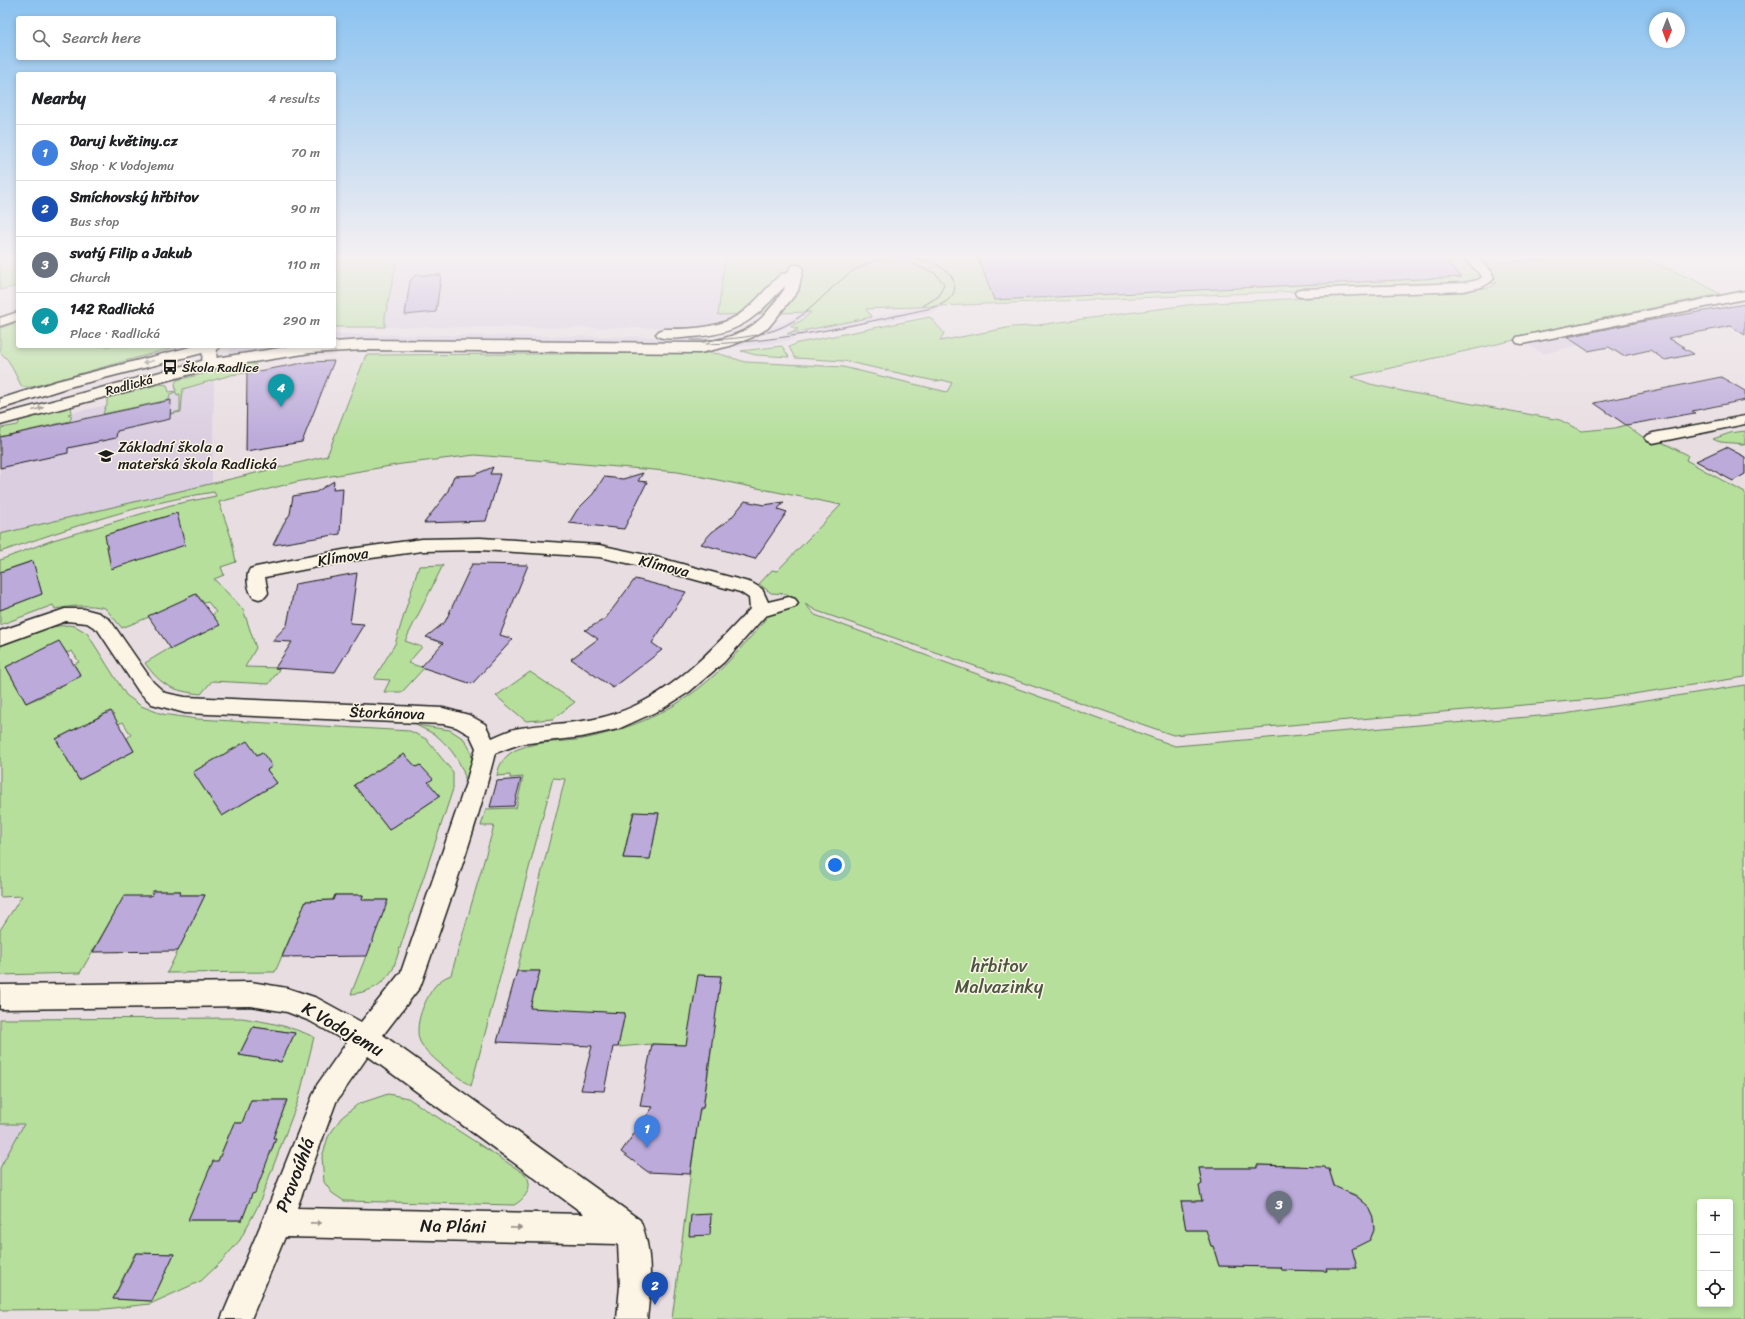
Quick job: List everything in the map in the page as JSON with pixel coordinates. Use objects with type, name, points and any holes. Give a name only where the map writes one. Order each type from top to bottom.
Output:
[{"type":"main road","name":"Radlická","points":[[349,331],[642,334],[696,332],[730,326],[743,319]]},
{"type":"main road","name":"Radlická","points":[[336,347],[363,345],[706,347],[725,343],[741,337],[766,322],[769,319]]},
{"type":"main road","name":"Radlická","points":[[0,404],[62,384],[203,348]]},
{"type":"main road","name":"Radlická","points":[[0,420],[209,364],[310,348]]},
{"type":"street","points":[[0,322],[10,319]]},
{"type":"street","points":[[1522,340],[1628,319]]},
{"type":"street","points":[[209,364],[211,348]]},
{"type":"street","points":[[1653,438],[1745,420]]},
{"type":"street","name":"Klímova","points":[[259,593],[256,573],[343,556],[422,545],[480,544],[544,546],[599,551],[660,564],[746,587],[756,593],[760,602],[759,611]]},
{"type":"street","points":[[365,1038],[411,979],[453,858],[477,783],[486,748],[518,736],[582,729],[618,721],[655,704],[682,687],[717,656],[759,611],[789,603]]},
{"type":"street","name":"Štorkánova","points":[[0,638],[65,615],[84,614],[104,625],[146,687],[159,699],[185,706],[443,716],[462,721],[478,730],[486,748]]},
{"type":"street","name":"K Vodojemu","points":[[0,997],[251,994],[287,1000],[317,1011],[365,1038],[630,1230]]},
{"type":"street","name":"Pravoúhlá","points":[[236,1319],[277,1222],[326,1094],[365,1038]]},
{"type":"street","name":"Na Pláni","points":[[277,1222],[630,1230]]},
{"type":"street","points":[[630,1230],[634,1254],[634,1304],[632,1319]]},
{"type":"shaded area","points":[[385,319],[726,319],[710,324],[680,328],[385,327]]},
{"type":"shaded area","points":[[792,319],[803,319],[782,330],[746,339],[765,329]]},
{"type":"shaded area","points":[[865,319],[901,319],[878,323],[873,322],[794,338],[793,340],[778,343],[735,347],[732,345],[742,341],[771,338]]},
{"type":"shaded area","points":[[336,334],[696,337],[701,340],[700,343],[336,343]]},
{"type":"shaded area","points":[[1566,334],[1580,343],[1580,345],[1543,354],[1524,342]]},
{"type":"shaded area","points":[[230,348],[275,348],[229,355]]},
{"type":"shaded area","name":"Základní škola a mateřská škola Radlická","points":[[214,382],[212,484],[0,534],[0,428]]},
{"type":"shaded area","points":[[0,1124],[25,1124],[0,1168]]},
{"type":"green space","points":[[336,319],[385,319],[385,327],[336,327]]},
{"type":"green space","name":"hřbitov Malvazinky","points":[[804,319],[864,319],[787,334],[798,329],[790,326]]},
{"type":"green space","name":"hřbitov Malvazinky","points":[[922,319],[931,319],[944,333],[940,341],[1012,327],[1087,319],[1602,319],[1518,336],[1519,339],[1351,377],[1370,384],[1407,392],[1560,420],[1581,431],[1615,428],[1626,425],[1647,440],[1653,438],[1688,455],[1686,460],[1745,493],[1745,677],[1606,698],[1173,735],[817,611],[805,604],[815,615],[1175,746],[1564,714],[1745,685],[1745,1319],[672,1319],[697,1124],[700,1110],[703,1108],[712,1046],[652,1044],[618,1047],[625,1013],[529,1010],[540,971],[517,971],[565,779],[553,778],[471,1086],[434,1059],[427,1052],[418,1035],[420,1016],[432,990],[438,983],[451,975],[494,826],[481,826],[486,809],[516,808],[523,777],[510,778],[510,775],[497,776],[501,763],[510,753],[526,746],[588,738],[633,725],[672,707],[690,695],[724,667],[755,632],[769,613],[789,607],[787,594],[771,593],[759,584],[772,570],[777,571],[841,505],[678,472],[475,455],[402,464],[296,482],[219,502],[231,537],[236,562],[221,567],[224,575],[214,579],[243,609],[256,648],[245,667],[280,668],[269,684],[212,681],[201,694],[183,691],[168,686],[151,671],[145,663],[170,648],[219,625],[212,615],[216,612],[208,602],[204,603],[196,594],[149,617],[122,628],[105,608],[74,606],[55,609],[53,605],[0,625],[0,610],[42,594],[32,561],[0,572],[0,560],[53,540],[171,505],[216,496],[214,492],[133,509],[79,525],[0,552],[0,534],[327,456],[366,355],[712,353],[745,362],[843,367],[947,392],[952,383],[943,380],[935,381],[844,361],[795,358],[789,347],[798,343]],"holes":[[[633,813],[659,813],[650,859],[623,858]],[[698,975],[721,976],[714,1022]],[[1257,1165],[1299,1166],[1300,1169],[1329,1170],[1336,1190],[1357,1196],[1364,1202],[1369,1210],[1373,1218],[1373,1233],[1369,1239],[1362,1244],[1351,1245],[1357,1268],[1326,1268],[1327,1271],[1282,1270],[1281,1267],[1219,1266],[1213,1246],[1211,1246],[1209,1240],[1210,1230],[1186,1230],[1181,1201],[1205,1201],[1199,1186],[1202,1184],[1199,1168],[1257,1168]]]},
{"type":"green space","points":[[16,323],[16,348],[172,348],[32,387],[22,387],[8,360],[0,352],[0,328]]},
{"type":"green space","points":[[782,346],[789,357],[756,355],[741,351]]},
{"type":"green space","points":[[251,363],[256,365],[253,372],[231,375],[183,389],[181,412],[170,414],[180,411],[180,394],[177,395],[176,392],[170,394],[169,400],[103,414],[107,406],[107,398],[160,384],[167,385],[169,392],[176,391],[175,383],[177,380]]},
{"type":"green space","points":[[71,406],[72,413],[68,414],[72,416],[70,421],[0,437],[1,428],[18,425],[20,419]]},
{"type":"green space","points":[[1745,431],[1745,445],[1721,442],[1713,439],[1730,433]]},
{"type":"green space","points":[[443,565],[405,641],[422,647],[408,663],[424,668],[402,692],[384,692],[390,680],[374,679],[395,644],[419,566]]},
{"type":"green space","points":[[68,625],[75,626],[87,633],[126,695],[141,706],[162,714],[197,719],[410,731],[426,739],[453,772],[453,789],[393,969],[380,984],[370,990],[351,994],[388,900],[362,900],[363,895],[335,895],[333,900],[306,901],[275,972],[167,973],[205,895],[179,895],[181,891],[153,891],[151,896],[124,897],[80,973],[0,975],[0,930],[22,896],[0,897],[0,646],[50,627]],"holes":[[[59,642],[67,653],[72,651],[79,662],[74,664],[81,676],[50,691],[50,693],[26,703],[6,667]],[[110,711],[118,724],[123,722],[131,735],[127,738],[134,751],[79,780],[56,739]],[[247,742],[257,755],[262,752],[272,767],[267,770],[277,783],[222,816],[193,772]],[[404,754],[416,767],[420,765],[432,779],[428,782],[440,796],[389,830],[354,785]]]},
{"type":"green space","points":[[530,672],[575,702],[553,719],[526,721],[496,696]]},
{"type":"green space","points":[[416,725],[450,730],[464,739],[471,751],[472,760],[466,782],[460,763],[448,747],[436,735]]},
{"type":"green space","points":[[242,1018],[288,1027],[314,1037],[299,1098],[259,1204],[240,1240],[221,1262],[201,1281],[150,1304],[105,1309],[0,1310],[0,1168],[24,1124],[0,1124],[0,1019]],"holes":[[[253,1027],[295,1033],[281,1061],[239,1055]],[[251,1100],[287,1100],[273,1138],[276,1139],[270,1155],[266,1155],[242,1220],[188,1220],[218,1161],[234,1123],[242,1123]],[[135,1253],[174,1254],[152,1301],[113,1299]]]},
{"type":"green space","points":[[388,1094],[408,1098],[525,1174],[528,1179],[529,1188],[525,1196],[514,1205],[344,1201],[332,1193],[324,1182],[322,1157],[328,1137],[341,1118],[358,1104]]},
{"type":"building","points":[[1660,319],[1745,319],[1745,335],[1731,326],[1668,338],[1685,347],[1682,347],[1694,354],[1665,360],[1650,350],[1623,356],[1609,347],[1588,351],[1567,337]]},
{"type":"building","points":[[334,361],[302,442],[246,451],[247,373],[309,362]]},
{"type":"building","points":[[1721,377],[1745,391],[1745,400],[1692,411],[1695,413],[1626,425],[1594,403]]},
{"type":"building","points":[[171,400],[170,419],[117,431],[116,438],[68,448],[68,453],[0,468],[0,437]]},
{"type":"building","points":[[1726,447],[1745,457],[1745,474],[1733,481],[1696,461]]},
{"type":"building","points":[[493,467],[490,474],[500,474],[486,521],[424,523],[447,493],[454,476],[474,475]]},
{"type":"building","points":[[643,473],[638,481],[647,482],[624,529],[569,523],[577,510],[593,494],[604,477],[623,479]]},
{"type":"building","points":[[334,481],[333,489],[343,488],[340,534],[273,545],[290,514],[293,496],[316,492]]},
{"type":"building","points":[[745,501],[764,505],[784,502],[778,509],[787,512],[755,559],[701,544],[712,532],[731,518]]},
{"type":"building","points":[[177,513],[185,545],[111,569],[105,535]]},
{"type":"building","points":[[33,561],[42,594],[0,610],[0,572]]},
{"type":"building","points":[[472,564],[528,565],[500,635],[513,639],[472,684],[421,667],[443,643],[426,637],[445,622]]},
{"type":"building","points":[[357,573],[350,623],[364,624],[335,672],[275,668],[292,642],[272,641],[287,625],[295,584]]},
{"type":"building","points":[[635,579],[686,592],[652,643],[662,650],[613,688],[571,659],[598,639],[585,630],[605,619]]},
{"type":"building","points":[[196,594],[220,625],[171,649],[148,616]]},
{"type":"building","points":[[59,641],[81,676],[26,703],[6,667]]},
{"type":"building","points":[[111,711],[134,751],[79,780],[56,739]]},
{"type":"building","points":[[247,741],[257,755],[262,752],[272,766],[267,770],[277,783],[222,816],[193,772]]},
{"type":"building","points":[[404,754],[416,767],[420,765],[433,779],[428,782],[440,796],[389,830],[354,785]]},
{"type":"building","points":[[521,779],[514,806],[490,807],[497,781]]},
{"type":"building","points":[[634,812],[659,813],[650,859],[623,858]]},
{"type":"building","points":[[153,891],[181,891],[179,895],[205,895],[178,951],[93,952],[124,896],[151,896]]},
{"type":"building","points":[[335,895],[363,895],[362,900],[388,900],[367,956],[282,957],[306,901],[333,900]]},
{"type":"building","points":[[517,971],[540,971],[530,1008],[625,1013],[618,1047],[613,1047],[604,1091],[581,1090],[592,1046],[497,1042]]},
{"type":"building","points":[[698,975],[721,976],[703,1108],[700,1108],[690,1174],[648,1172],[621,1152],[653,1107],[640,1106],[652,1044],[686,1045]]},
{"type":"building","points":[[253,1027],[295,1033],[281,1062],[239,1055]]},
{"type":"building","points":[[251,1100],[287,1100],[273,1138],[276,1138],[255,1193],[252,1194],[242,1220],[188,1220],[213,1161],[218,1161],[234,1123],[242,1123]]},
{"type":"building","points":[[1257,1165],[1325,1167],[1326,1169],[1329,1169],[1334,1186],[1356,1196],[1367,1205],[1373,1218],[1374,1230],[1370,1240],[1352,1249],[1357,1268],[1326,1268],[1327,1271],[1282,1270],[1281,1267],[1219,1266],[1206,1230],[1186,1230],[1181,1201],[1202,1201],[1199,1186],[1202,1184],[1199,1168],[1257,1168]]},
{"type":"building","points":[[711,1214],[710,1235],[689,1236],[691,1215]]},
{"type":"building","points":[[136,1253],[174,1254],[152,1301],[113,1299]]},
{"type":"tram line","points":[[691,340],[723,339],[765,333],[775,330],[796,319]]},
{"type":"tram line","points":[[706,344],[734,343],[790,336],[845,327],[883,319]]},
{"type":"place","name":"Škola Radlice","points":[[170,367]]},
{"type":"place","name":"142 Radlická","points":[[281,407]]},
{"type":"place","name":"Základní škola a mateřská škola Radlická","points":[[106,456]]},
{"type":"place","name":"Daruj květiny.cz","points":[[647,1148]]},
{"type":"place","name":"svatý Filip a Jakub","points":[[1279,1224]]},
{"type":"place","name":"Smíchovský hřbitov","points":[[655,1305]]}]
